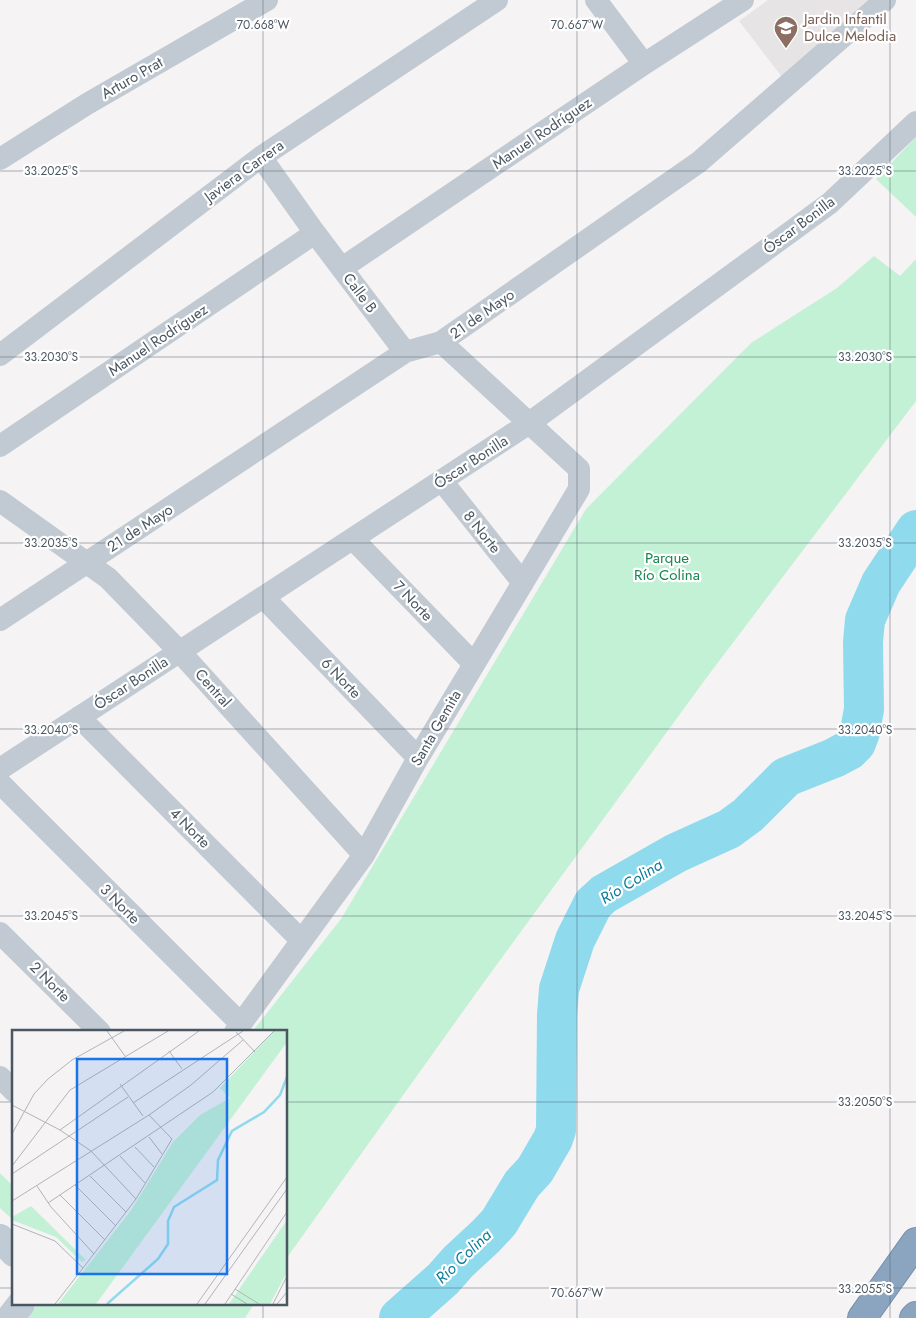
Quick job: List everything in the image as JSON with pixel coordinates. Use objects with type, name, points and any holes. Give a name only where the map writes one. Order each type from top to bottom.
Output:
[{"type":"highway","points":[[862,1318],[916,1242]]},
{"type":"main road","points":[[0,1238],[12,1251]]},
{"type":"main road","points":[[10,1318],[19,1306]]},
{"type":"street","name":"Arturo Prat","points":[[0,159],[87,104],[267,0]]},
{"type":"street","name":"Javiera Carrera","points":[[0,355],[261,157],[497,0]]},
{"type":"street","points":[[596,0],[644,64]]},
{"type":"street","name":"Manuel Rodríguez","points":[[342,268],[644,64],[743,0]]},
{"type":"street","name":"21 de Mayo","points":[[0,620],[405,352],[441,342],[700,162],[886,0]]},
{"type":"street","name":"Óscar Bonilla","points":[[0,769],[528,424],[830,203],[916,122]]},
{"type":"street","name":"Calle B","points":[[261,157],[405,352]]},
{"type":"street","name":"Manuel Rodríguez","points":[[0,446],[316,233]]},
{"type":"street","name":"Santa Gemita","points":[[238,1028],[364,855],[418,758],[579,489],[579,469],[441,342]]},
{"type":"street","name":"8 Norte","points":[[442,481],[523,583]]},
{"type":"street","name":"Central","points":[[0,501],[108,578],[180,652],[364,855]]},
{"type":"street","name":"7 Norte","points":[[353,539],[474,664]]},
{"type":"street","name":"6 Norte","points":[[264,597],[418,758]]},
{"type":"street","name":"4 Norte","points":[[79,717],[301,940]]},
{"type":"street","name":"3 Norte","points":[[0,784],[238,1028]]},
{"type":"street","name":"2 Norte","points":[[0,933],[98,1030]]},
{"type":"street","points":[[0,1077],[12,1090]]},
{"type":"shaded area","name":"Jardin Infantil Dulce Melodia","points":[[768,0],[868,0],[782,77],[739,21]]},
{"type":"green space","points":[[916,137],[916,217],[876,179]]},
{"type":"green space","name":"Parque Río Colina","points":[[874,256],[900,276],[916,259],[916,401],[710,673],[479,989],[288,1256],[288,1030],[254,1030],[341,919],[586,509],[751,343],[837,288]]},
{"type":"green space","points":[[0,1173],[12,1185],[12,1219],[0,1208]]},
{"type":"green space","points":[[36,1306],[253,1306],[245,1318],[27,1318]]},
{"type":"waterway","name":"Río Colina","points":[[399,1318],[443,1279],[499,1222],[522,1184],[535,1170],[553,1139],[556,1130],[559,989],[575,940],[593,904],[604,894],[676,853],[729,829],[748,815],[786,777],[834,758],[849,750],[856,743],[864,709],[863,642],[865,620],[881,583],[916,530]]},
{"type":"place","name":"Jardin Infantil Dulce Melodia","points":[[786,49]]}]
